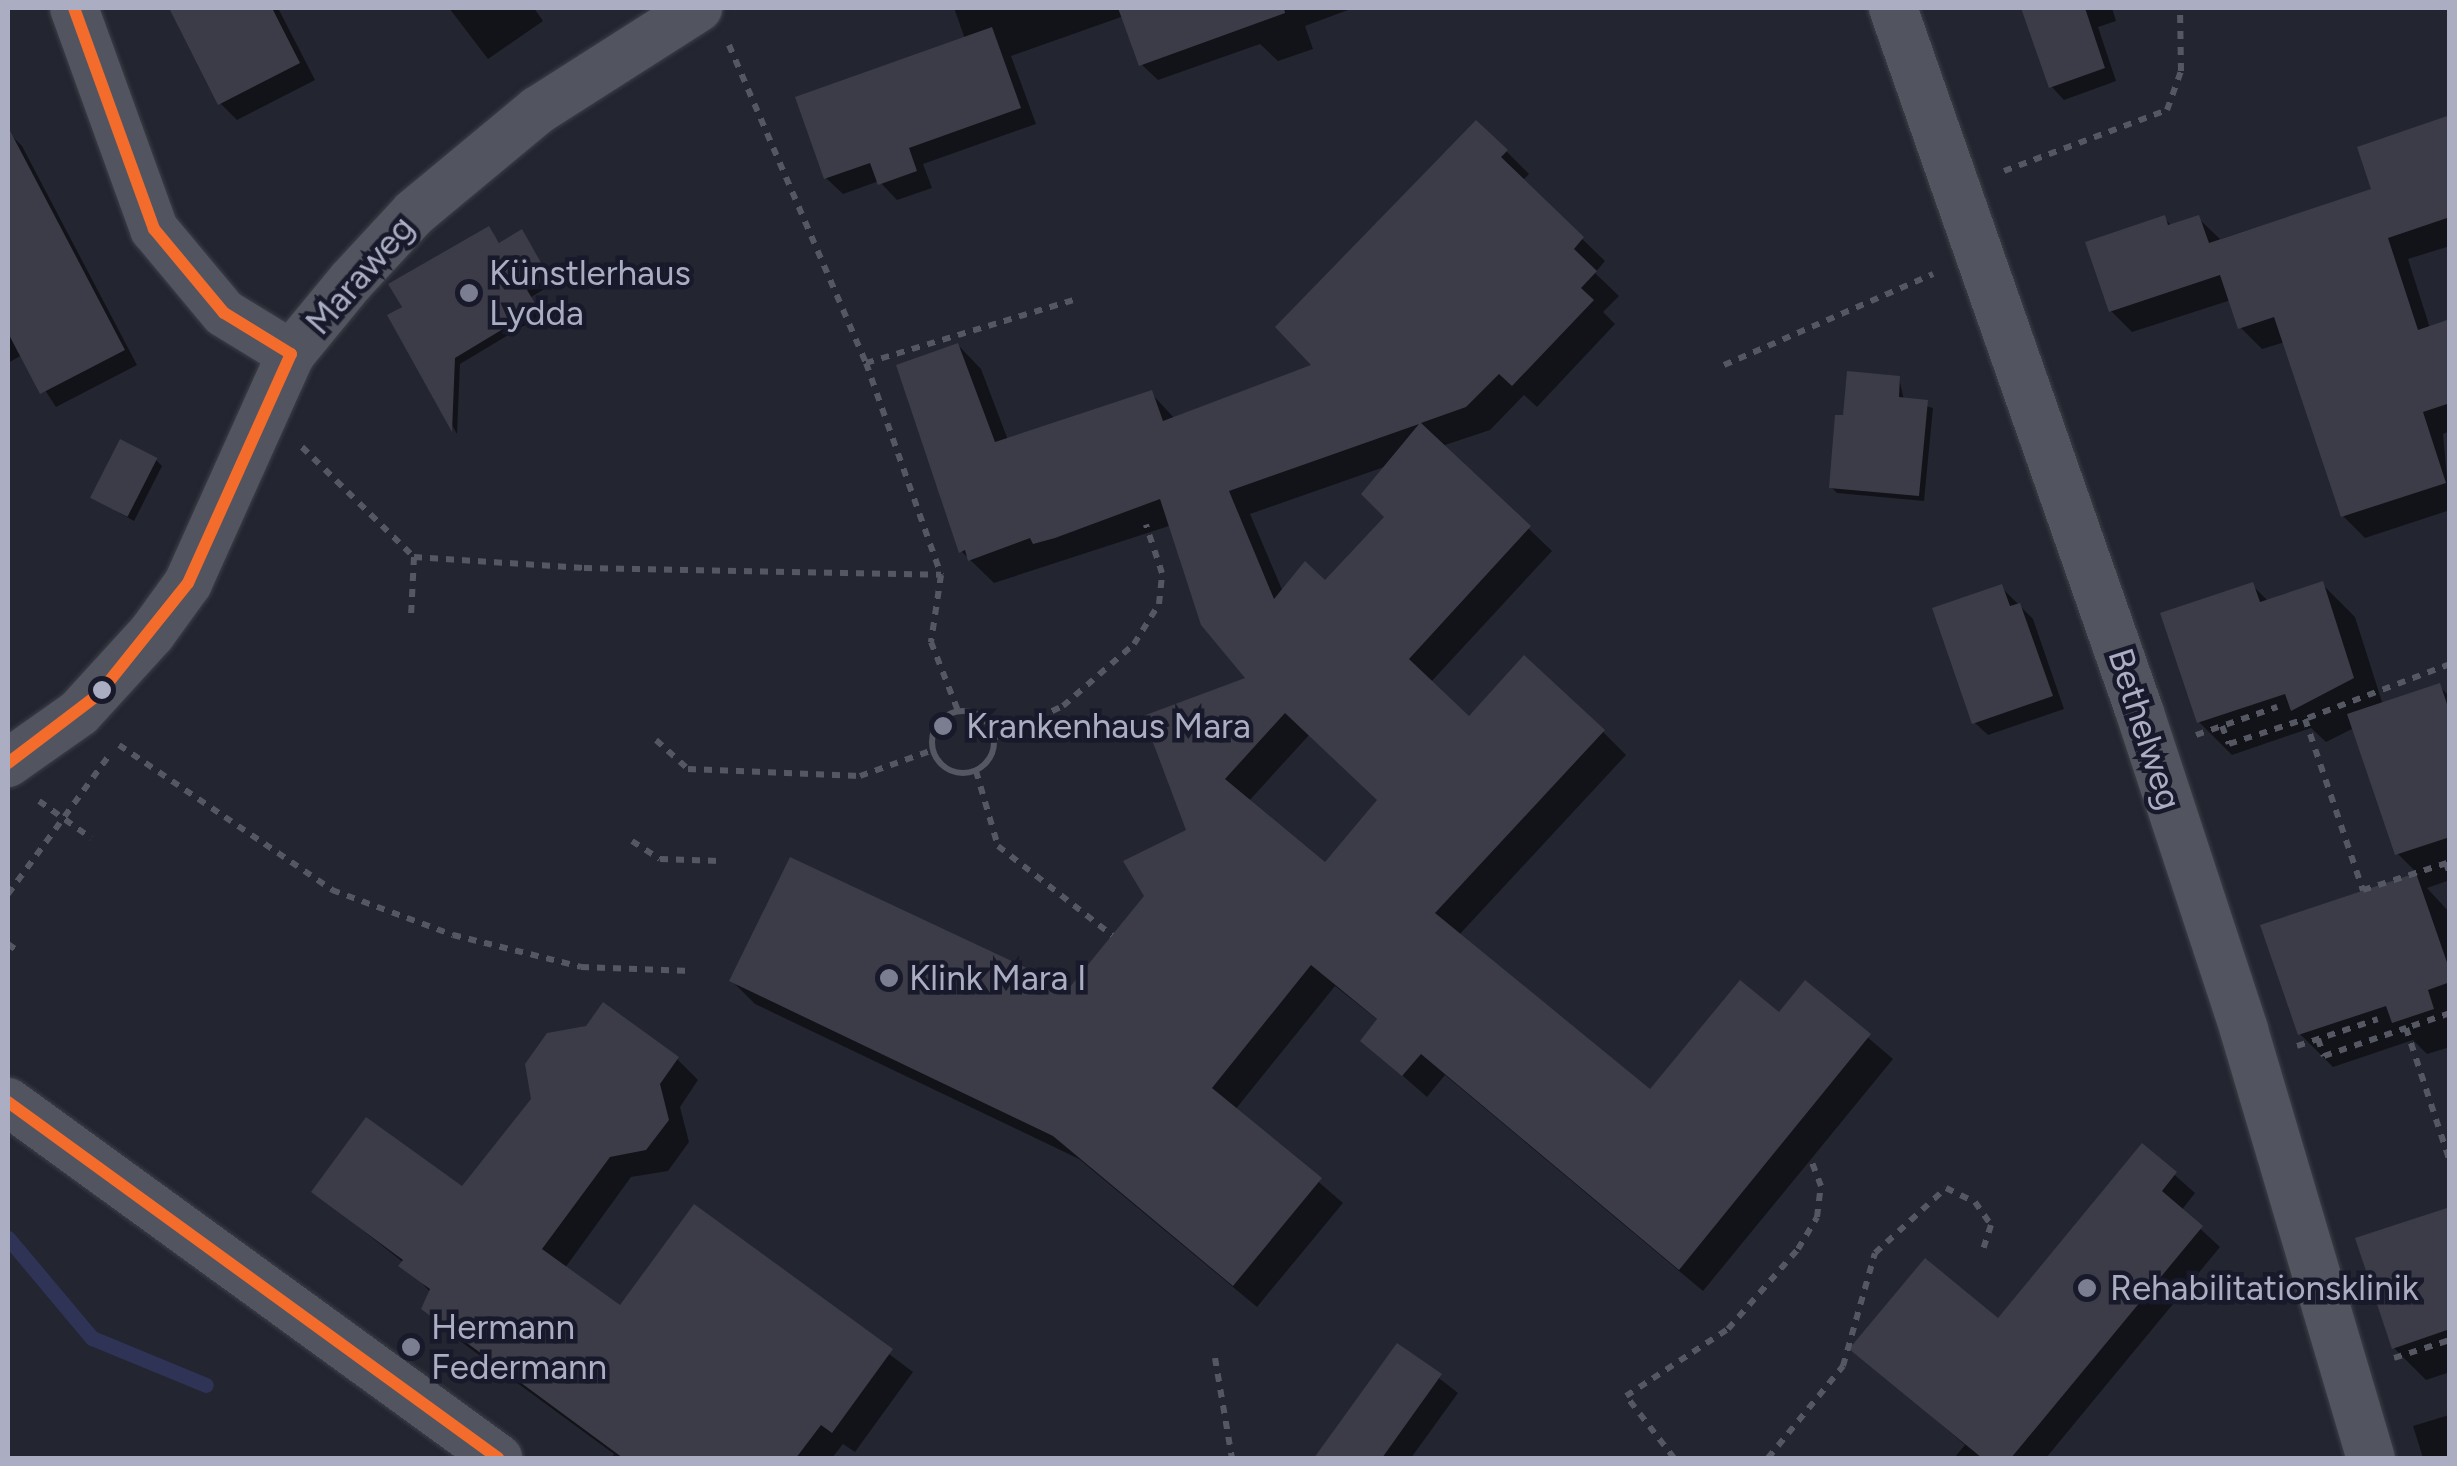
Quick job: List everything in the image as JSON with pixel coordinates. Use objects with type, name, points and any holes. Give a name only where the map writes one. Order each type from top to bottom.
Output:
[{"type":"street","points":[[74,8],[154,229],[224,313],[292,354]]},
{"type":"street","name":"Maraweg","points":[[21,781],[79,713],[127,666],[188,582],[292,354],[414,213],[538,110],[698,8]]},
{"type":"street","name":"Bethelweg","points":[[1893,8],[1987,264],[2152,750],[2253,1060],[2371,1458]]},
{"type":"street","points":[[8,1102],[448,1444],[498,1458]]},
{"type":"path","points":[[1957,189],[2167,110],[2181,71],[2180,8]]},
{"type":"path","points":[[746,84],[866,363],[941,575],[931,642],[958,712]]},
{"type":"path","points":[[1724,365],[1915,277],[1987,264]]},
{"type":"path","points":[[866,363],[1076,299]]},
{"type":"path","points":[[266,411],[414,556],[584,568],[941,575]]},
{"type":"path","points":[[994,738],[1063,706],[1134,644],[1159,604],[1162,572],[1146,525]]},
{"type":"path","points":[[411,616],[414,556]]},
{"type":"path","points":[[2222,726],[2229,744],[2450,664]]},
{"type":"path","points":[[2152,750],[2277,707]]},
{"type":"path","points":[[958,712],[978,714],[994,738],[990,757],[976,771],[944,768],[933,750],[934,729],[958,712]]},
{"type":"path","points":[[79,713],[117,744],[332,890],[453,935],[581,966],[690,971]]},
{"type":"path","points":[[2306,719],[2362,890],[2448,863],[2450,874]]},
{"type":"path","points":[[656,740],[688,769],[860,776],[933,750]]},
{"type":"path","points":[[8,894],[117,744]]},
{"type":"path","points":[[976,771],[998,846],[1112,935]]},
{"type":"path","points":[[21,781],[91,838]]},
{"type":"path","points":[[632,842],[660,859],[720,862]]},
{"type":"path","points":[[2318,1039],[2324,1056],[2450,1013]]},
{"type":"path","points":[[2253,1060],[2378,1019]]},
{"type":"path","points":[[2406,1028],[2450,1162]]},
{"type":"path","points":[[1674,1458],[1626,1396],[1728,1329],[1798,1249],[1818,1216],[1822,1186],[1811,1160]]},
{"type":"path","points":[[1768,1458],[1843,1366],[1874,1253],[1946,1188],[1975,1202],[1991,1224],[1982,1252]]},
{"type":"path","points":[[1215,1358],[1232,1458]]},
{"type":"building","points":[[169,8],[272,8],[300,63],[218,105]]},
{"type":"building","points":[[1118,8],[1284,8],[1285,13],[1139,66]]},
{"type":"building","points":[[2021,8],[2085,8],[2105,68],[2049,88]]},
{"type":"building","points":[[992,27],[1021,108],[909,148],[917,171],[878,185],[870,163],[824,179],[795,97]]},
{"type":"building","points":[[2450,115],[2450,217],[2388,238],[2418,330],[2450,319],[2450,403],[2423,412],[2446,483],[2341,517],[2274,317],[2238,329],[2220,275],[2109,312],[2085,242],[2165,215],[2168,225],[2199,215],[2209,243],[2371,189],[2357,147]]},
{"type":"building","points":[[1476,120],[1508,150],[1501,157],[1584,237],[1574,249],[1597,271],[1581,288],[1594,300],[1512,386],[1499,374],[1466,407],[1421,423],[1531,526],[1409,659],[1469,716],[1524,655],[1605,730],[1435,913],[1650,1089],[1740,980],[1779,1012],[1805,980],[1871,1034],[1679,1270],[1421,1054],[1402,1076],[1360,1041],[1377,1019],[1311,965],[1212,1088],[1322,1178],[1233,1286],[1053,1136],[729,981],[790,857],[1069,988],[1144,896],[1123,861],[1186,830],[1143,716],[1245,678],[1201,625],[1160,499],[1033,544],[1030,538],[968,561],[965,550],[959,553],[896,365],[958,343],[995,442],[1152,390],[1163,421],[1311,365],[1275,327]],"holes":[[[1419,424],[1361,494],[1384,517],[1325,580],[1305,561],[1274,599],[1229,491]],[[1285,713],[1377,800],[1325,862],[1225,779]]]},
{"type":"building","points":[[8,127],[125,350],[40,394],[8,333]]},
{"type":"building","points":[[489,226],[499,243],[522,229],[549,277],[527,290],[538,308],[455,358],[452,432],[387,315],[402,307],[388,284]]},
{"type":"building","points":[[1847,371],[1900,376],[1899,397],[1928,400],[1919,496],[1829,488],[1835,415],[1843,415]]},
{"type":"building","points":[[120,439],[157,458],[127,517],[90,498]]},
{"type":"building","points":[[2323,581],[2354,678],[2291,711],[2285,694],[2197,723],[2160,613],[2253,582],[2260,602]]},
{"type":"building","points":[[2002,584],[2010,606],[2020,603],[2053,696],[1972,724],[1932,608]]},
{"type":"building","points":[[2440,683],[2450,713],[2450,837],[2395,855],[2347,714]]},
{"type":"building","points":[[2416,873],[2450,971],[2450,982],[2428,990],[2434,1009],[2392,1023],[2386,1006],[2298,1035],[2260,925]]},
{"type":"building","points":[[603,1002],[679,1057],[660,1084],[669,1120],[646,1150],[610,1157],[542,1249],[620,1305],[694,1204],[893,1349],[832,1433],[821,1425],[796,1458],[623,1458],[421,1309],[430,1289],[398,1266],[403,1260],[311,1192],[366,1117],[462,1186],[531,1099],[525,1064],[547,1033],[586,1026]]},
{"type":"building","name":"Rehabilitationsklinik","points":[[2142,1143],[2177,1172],[2162,1191],[2203,1226],[2011,1458],[1982,1458],[1849,1349],[1925,1258],[1998,1318]]},
{"type":"building","points":[[2450,1207],[2450,1329],[2392,1349],[2355,1238]]},
{"type":"building","points":[[1397,1343],[1442,1374],[1382,1458],[1314,1458]]},
{"type":"waterway","points":[[8,1238],[92,1338],[206,1385]]},
{"type":"transit line","points":[[8,763],[99,694],[188,583],[291,354],[224,313],[154,229],[74,8]]},
{"type":"transit line","points":[[8,1102],[498,1458]]},
{"type":"place","name":"Künstlerhaus Lydda","points":[[469,293]]},
{"type":"place","name":"Krankenhaus Mara","points":[[943,726]]},
{"type":"place","name":"Klink Mara I","points":[[889,978]]},
{"type":"place","name":"Rehabilitationsklinik","points":[[2087,1288]]},
{"type":"place","name":"Hermann Federmann","points":[[411,1347]]}]
